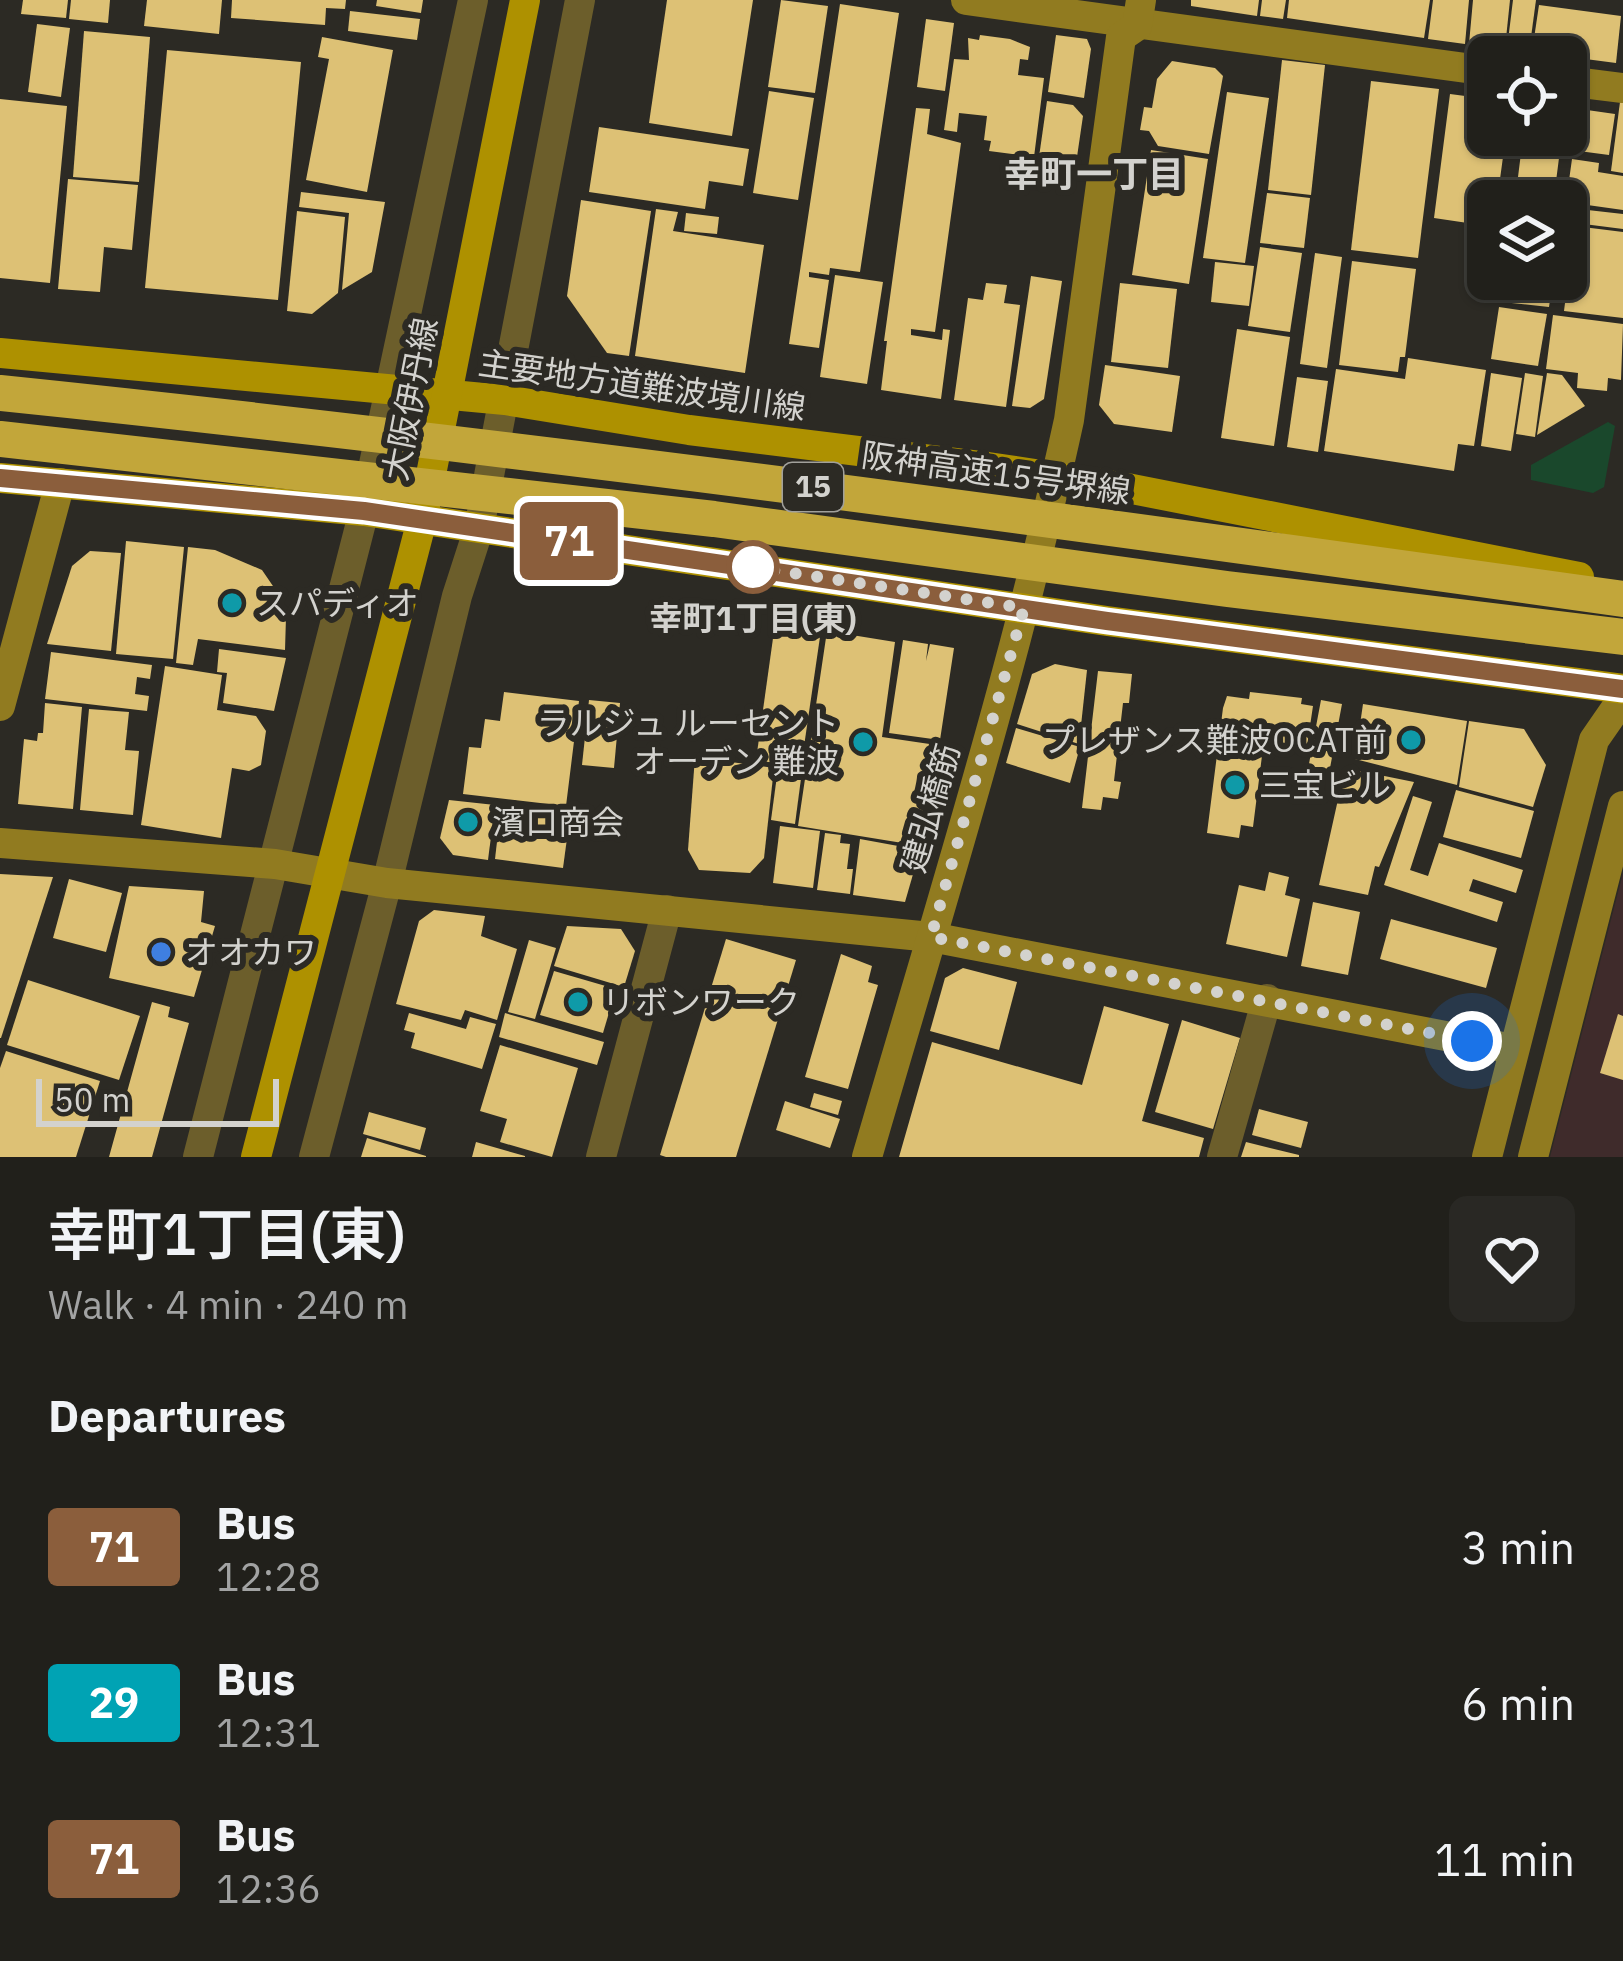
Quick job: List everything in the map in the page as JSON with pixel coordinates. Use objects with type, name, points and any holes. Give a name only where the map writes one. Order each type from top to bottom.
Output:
[{"type":"highway","name":"阪神高速15号堺線","points":[[0,393],[700,472],[1623,599]]},
{"type":"highway","name":"15","points":[[0,439],[714,519],[1623,637]]},
{"type":"highway","points":[[1234,544],[1623,573]]},
{"type":"main road","name":"大阪伊丹線","points":[[256,1157],[422,520],[525,0]]},
{"type":"main road","name":"主要地方道難波境川線","points":[[0,353],[506,400],[689,430],[1056,477],[1623,585]]},
{"type":"main road","points":[[0,478],[364,511],[1623,693]]},
{"type":"street","points":[[198,1157],[364,511],[472,0]]},
{"type":"street","points":[[314,1157],[457,596],[479,529],[580,0]]},
{"type":"street","points":[[966,0],[1139,13],[1467,67]]},
{"type":"street","name":"建弘橋筋","points":[[867,1157],[1024,608],[1056,477],[1072,397],[1120,37],[1139,13]]},
{"type":"street","points":[[1587,84],[1623,88]]},
{"type":"street","points":[[0,706],[60,483]]},
{"type":"street","points":[[1487,1157],[1594,740],[1623,693]]},
{"type":"street","points":[[1533,1157],[1623,806]]},
{"type":"street","points":[[0,844],[275,864],[387,883],[931,937],[1513,1049]]},
{"type":"street","points":[[601,1157],[667,910]]},
{"type":"street","points":[[1222,1157],[1267,999]]},
{"type":"shaded area","points":[[1623,873],[1623,1157],[1550,1157]]},
{"type":"green space","points":[[1608,422],[1615,426],[1604,487],[1593,493],[1531,480],[1531,465]]},
{"type":"building","points":[[23,0],[68,0],[66,18],[21,14]]},
{"type":"building","points":[[71,0],[110,0],[108,23],[69,19]]},
{"type":"building","points":[[147,0],[222,0],[219,34],[144,26]]},
{"type":"building","points":[[232,0],[346,0],[345,9],[326,8],[325,25],[231,18]]},
{"type":"building","points":[[377,0],[423,0],[421,13],[376,6]]},
{"type":"building","points":[[667,0],[753,0],[732,136],[649,123]]},
{"type":"building","points":[[781,0],[828,6],[815,93],[768,87]]},
{"type":"building","points":[[1191,0],[1259,0],[1257,16],[1191,6]]},
{"type":"building","points":[[1262,0],[1286,0],[1283,19],[1260,16]]},
{"type":"building","points":[[1289,0],[1430,0],[1424,38],[1287,18]]},
{"type":"building","points":[[1433,0],[1469,0],[1465,44],[1428,39]]},
{"type":"building","points":[[1473,0],[1510,0],[1506,36],[1470,36]]},
{"type":"building","points":[[1513,0],[1536,0],[1531,36],[1509,36]]},
{"type":"building","points":[[840,4],[899,13],[860,272],[830,268],[829,275],[809,272],[809,277],[829,280],[819,348],[789,344]]},
{"type":"building","points":[[1539,5],[1621,16],[1616,63],[1587,59],[1587,36],[1534,36]]},
{"type":"building","points":[[350,11],[420,19],[417,40],[348,31]]},
{"type":"building","points":[[926,19],[954,23],[945,91],[917,87]]},
{"type":"building","points":[[37,24],[70,28],[61,97],[28,92]]},
{"type":"building","points":[[84,31],[150,37],[139,182],[73,177]]},
{"type":"building","points":[[980,35],[1030,47],[1028,60],[1020,59],[1018,75],[1044,78],[1034,157],[989,151],[991,141],[984,140],[987,116],[959,113],[957,132],[944,130],[954,59],[969,60],[968,38],[979,40]]},
{"type":"building","points":[[1056,35],[1087,39],[1091,49],[1084,98],[1048,92]]},
{"type":"building","points":[[322,37],[393,50],[367,192],[306,180],[329,59],[318,57]]},
{"type":"building","points":[[167,50],[301,62],[278,300],[145,288]]},
{"type":"building","points":[[1282,60],[1325,65],[1311,195],[1268,190]]},
{"type":"building","points":[[1172,61],[1215,68],[1223,76],[1209,154],[1158,146],[1149,131],[1140,130],[1144,107],[1152,108],[1157,79]]},
{"type":"building","points":[[1371,81],[1439,89],[1418,258],[1351,250]]},
{"type":"building","points":[[769,91],[814,98],[798,200],[753,193]]},
{"type":"building","points":[[1227,92],[1269,98],[1245,263],[1203,258]]},
{"type":"building","points":[[1450,94],[1467,96],[1467,156],[1503,156],[1500,180],[1467,180],[1467,223],[1434,218]]},
{"type":"building","points":[[0,99],[67,106],[50,283],[0,278]]},
{"type":"building","points":[[1047,101],[1073,105],[1083,116],[1073,184],[1036,178]]},
{"type":"building","points":[[1623,102],[1623,173],[1611,171]]},
{"type":"building","points":[[916,108],[930,109],[927,134],[961,143],[935,332],[911,329],[911,335],[942,340],[943,329],[950,330],[941,399],[881,390]]},
{"type":"building","points":[[1587,110],[1615,114],[1609,155],[1587,152]]},
{"type":"building","points":[[599,127],[749,149],[743,186],[709,181],[705,209],[589,192]]},
{"type":"building","points":[[1151,150],[1208,159],[1189,284],[1132,275]]},
{"type":"building","points":[[1521,156],[1559,158],[1556,180],[1518,180]]},
{"type":"building","points":[[1572,159],[1599,163],[1598,172],[1623,176],[1623,210],[1587,205],[1587,180],[1569,180]]},
{"type":"building","points":[[68,179],[138,185],[132,250],[104,247],[100,292],[58,289]]},
{"type":"building","points":[[301,192],[385,202],[372,272],[342,290],[349,213],[299,207]]},
{"type":"building","points":[[1267,193],[1310,198],[1304,248],[1260,243]]},
{"type":"building","points":[[581,200],[651,211],[629,356],[607,353],[567,296]]},
{"type":"building","points":[[656,209],[678,212],[673,231],[764,245],[745,373],[635,356]]},
{"type":"building","points":[[1587,210],[1623,214],[1623,229],[1587,224]]},
{"type":"building","points":[[297,211],[345,217],[338,293],[312,314],[287,311]]},
{"type":"building","points":[[686,213],[719,217],[717,234],[684,231]]},
{"type":"building","points":[[1587,228],[1623,232],[1623,318],[1564,311],[1565,300],[1587,300]]},
{"type":"building","points":[[1260,247],[1302,253],[1290,332],[1248,326]]},
{"type":"building","points":[[1315,253],[1342,257],[1327,368],[1300,364]]},
{"type":"building","points":[[1352,261],[1416,269],[1405,357],[1400,357],[1398,372],[1339,365]]},
{"type":"building","points":[[1215,262],[1254,266],[1249,306],[1211,302]]},
{"type":"building","points":[[835,275],[883,282],[867,384],[820,377]]},
{"type":"building","points":[[1031,276],[1062,281],[1044,399],[1030,408],[1012,406]]},
{"type":"building","points":[[986,283],[1007,285],[1004,303],[1020,305],[1006,407],[954,400],[968,298],[983,300]]},
{"type":"building","points":[[1120,283],[1177,289],[1168,368],[1111,362]]},
{"type":"building","points":[[1502,300],[1550,300],[1549,307]]},
{"type":"building","points":[[1499,307],[1547,314],[1538,366],[1491,359]]},
{"type":"building","points":[[1553,315],[1623,324],[1621,380],[1608,378],[1607,391],[1577,388],[1578,373],[1546,369]]},
{"type":"building","points":[[1237,329],[1290,337],[1274,446],[1221,438]]},
{"type":"building","points":[[1408,358],[1486,370],[1474,446],[1458,444],[1454,471],[1324,451],[1336,369],[1405,379]]},
{"type":"building","points":[[1105,365],[1180,376],[1172,432],[1114,424],[1099,405]]},
{"type":"building","points":[[1491,373],[1522,378],[1511,451],[1481,446]]},
{"type":"building","points":[[1525,373],[1543,376],[1535,437],[1516,434]]},
{"type":"building","points":[[1547,373],[1562,375],[1585,406],[1537,435]]},
{"type":"building","points":[[1297,377],[1328,381],[1318,452],[1287,447]]},
{"type":"building","points":[[126,541],[184,547],[173,659],[116,654]]},
{"type":"building","name":"スパディオ","points":[[188,547],[215,550],[262,570],[286,617],[285,650],[198,639],[193,665],[176,663]]},
{"type":"building","points":[[90,551],[121,553],[111,651],[47,644],[72,566]]},
{"type":"building","points":[[775,624],[821,630],[801,767],[756,760]]},
{"type":"building","name":"ラルジュ ルーセント オーデン 難波","points":[[827,631],[895,642],[882,737],[950,747],[921,846],[798,826]]},
{"type":"building","points":[[903,640],[928,644],[926,661],[930,644],[954,648],[940,740],[889,733]]},
{"type":"building","points":[[219,649],[286,658],[274,711],[223,703],[227,673],[217,672]]},
{"type":"building","points":[[51,652],[152,665],[150,679],[137,677],[135,694],[149,696],[147,711],[45,699]]},
{"type":"building","points":[[1055,664],[1087,670],[1079,744],[1017,724],[1032,674]]},
{"type":"building","points":[[165,666],[222,675],[217,710],[256,716],[266,731],[261,765],[249,771],[232,768],[221,838],[141,825]]},
{"type":"building","points":[[1098,671],[1132,674],[1129,703],[1123,703],[1114,781],[1121,782],[1118,799],[1103,797],[1101,810],[1082,808]]},
{"type":"building","points":[[504,692],[579,701],[566,806],[463,794],[469,747],[481,748],[485,719],[500,721]]},
{"type":"building","name":"三宝ビル","points":[[1250,692],[1302,698],[1301,704],[1313,706],[1307,746],[1264,740],[1253,827],[1241,825],[1239,838],[1207,833],[1223,708],[1227,696],[1249,699]]},
{"type":"building","points":[[589,700],[620,703],[614,768],[582,765]]},
{"type":"building","points":[[1321,700],[1342,704],[1327,784],[1321,782],[1320,788],[1305,785]]},
{"type":"building","points":[[45,703],[82,707],[73,809],[18,804],[24,739],[37,741],[38,733],[43,733]]},
{"type":"building","name":"プレザンス難波OCAT前","points":[[1363,704],[1467,721],[1457,785],[1355,759]]},
{"type":"building","points":[[89,709],[129,712],[125,750],[139,751],[133,815],[80,810]]},
{"type":"building","points":[[1469,721],[1524,729],[1546,765],[1533,807],[1459,787]]},
{"type":"building","points":[[1016,728],[1080,747],[1070,783],[1006,763]]},
{"type":"building","points":[[695,757],[774,768],[764,858],[750,873],[699,870],[688,850]]},
{"type":"building","points":[[778,768],[802,771],[795,824],[771,820]]},
{"type":"building","points":[[1345,768],[1414,782],[1379,867],[1375,866],[1368,895],[1319,885]]},
{"type":"building","points":[[1456,790],[1534,811],[1521,858],[1443,837]]},
{"type":"building","points":[[1413,796],[1432,802],[1410,870],[1428,876],[1439,843],[1523,870],[1516,893],[1473,879],[1469,891],[1503,902],[1497,922],[1384,885]]},
{"type":"building","name":"濱口商会","points":[[449,800],[495,805],[488,860],[453,855],[440,838]]},
{"type":"building","points":[[501,807],[570,816],[563,868],[495,859]]},
{"type":"building","points":[[780,826],[820,831],[813,888],[773,883]]},
{"type":"building","points":[[825,833],[841,835],[840,843],[850,844],[850,894],[817,890]]},
{"type":"building","points":[[860,839],[920,850],[905,902],[853,895]]},
{"type":"building","points":[[1269,872],[1289,877],[1285,895],[1300,899],[1287,957],[1226,944],[1239,885],[1265,891]]},
{"type":"building","points":[[0,874],[53,877],[1,1038],[0,1038]]},
{"type":"building","points":[[69,879],[122,893],[106,952],[53,938]]},
{"type":"building","name":"オオカワ","points":[[129,886],[204,891],[201,922],[215,926],[194,997],[109,978]]},
{"type":"building","points":[[1313,902],[1360,912],[1348,975],[1301,966]]},
{"type":"building","points":[[434,910],[485,916],[481,936],[517,949],[497,1020],[465,1010],[461,1020],[396,1004],[419,921]]},
{"type":"building","points":[[1391,919],[1497,948],[1486,988],[1380,959]]},
{"type":"building","points":[[567,926],[621,929],[635,951],[624,987],[554,966]]},
{"type":"building","points":[[726,939],[796,960],[736,1157],[666,1157],[660,1155]]},
{"type":"building","points":[[529,940],[556,948],[535,1019],[508,1012]]},
{"type":"building","points":[[841,954],[872,966],[868,982],[878,985],[848,1089],[805,1077]]},
{"type":"building","points":[[963,968],[1017,982],[999,1050],[930,1031],[945,978]]},
{"type":"building","name":"リボンワーク","points":[[554,971],[616,989],[603,1033],[540,1015]]},
{"type":"building","points":[[28,980],[140,1016],[119,1080],[7,1045]]},
{"type":"building","points":[[152,1002],[170,1007],[168,1017],[189,1023],[152,1157],[109,1157]]},
{"type":"building","points":[[1104,1006],[1169,1024],[1142,1121],[1204,1138],[1199,1157],[899,1157],[932,1042],[1082,1085]]},
{"type":"building","points":[[409,1013],[466,1029],[470,1017],[496,1024],[482,1069],[411,1048],[415,1033],[404,1030]]},
{"type":"building","points":[[505,1013],[604,1042],[597,1065],[499,1037]]},
{"type":"building","points":[[1618,1014],[1623,1016],[1623,1080],[1600,1073]]},
{"type":"building","points":[[1182,1020],[1240,1038],[1213,1129],[1155,1112]]},
{"type":"building","points":[[500,1045],[578,1068],[552,1157],[500,1142],[507,1119],[480,1111]]},
{"type":"building","points":[[6,1051],[100,1081],[76,1157],[0,1157],[0,1068]]},
{"type":"building","points":[[814,1093],[842,1101],[838,1115],[810,1107]]},
{"type":"building","points":[[785,1101],[840,1119],[830,1148],[776,1130]]},
{"type":"building","points":[[1259,1109],[1308,1122],[1301,1148],[1252,1135]]},
{"type":"building","points":[[369,1112],[426,1128],[420,1150],[363,1134]]},
{"type":"building","points":[[367,1138],[426,1156],[426,1157],[361,1157]]},
{"type":"building","points":[[476,1142],[525,1156],[525,1157],[472,1157]]},
{"type":"building","points":[[1246,1142],[1299,1155],[1299,1157],[1241,1157]]},
{"type":"bus line","name":"71","points":[[0,478],[364,511],[1107,621],[1623,689]]},
{"type":"place","name":"幸町1丁目(東)","points":[[753,567]]},
{"type":"place","name":"スパディオ","points":[[232,603]]},
{"type":"place","name":"プレザンス難波OCAT前","points":[[1411,740]]},
{"type":"place","name":"ラルジュ ルーセント オーデン 難波","points":[[863,742]]},
{"type":"place","name":"三宝ビル","points":[[1235,785]]},
{"type":"place","name":"濱口商会","points":[[468,822]]},
{"type":"place","name":"オオカワ","points":[[161,952]]},
{"type":"place","name":"リボンワーク","points":[[578,1002]]},
{"type":"district","name":"幸町一丁目","points":[[1094,174]]},
{"type":"route","points":[[753,567],[1024,608],[931,937],[1472,1041]]}]
